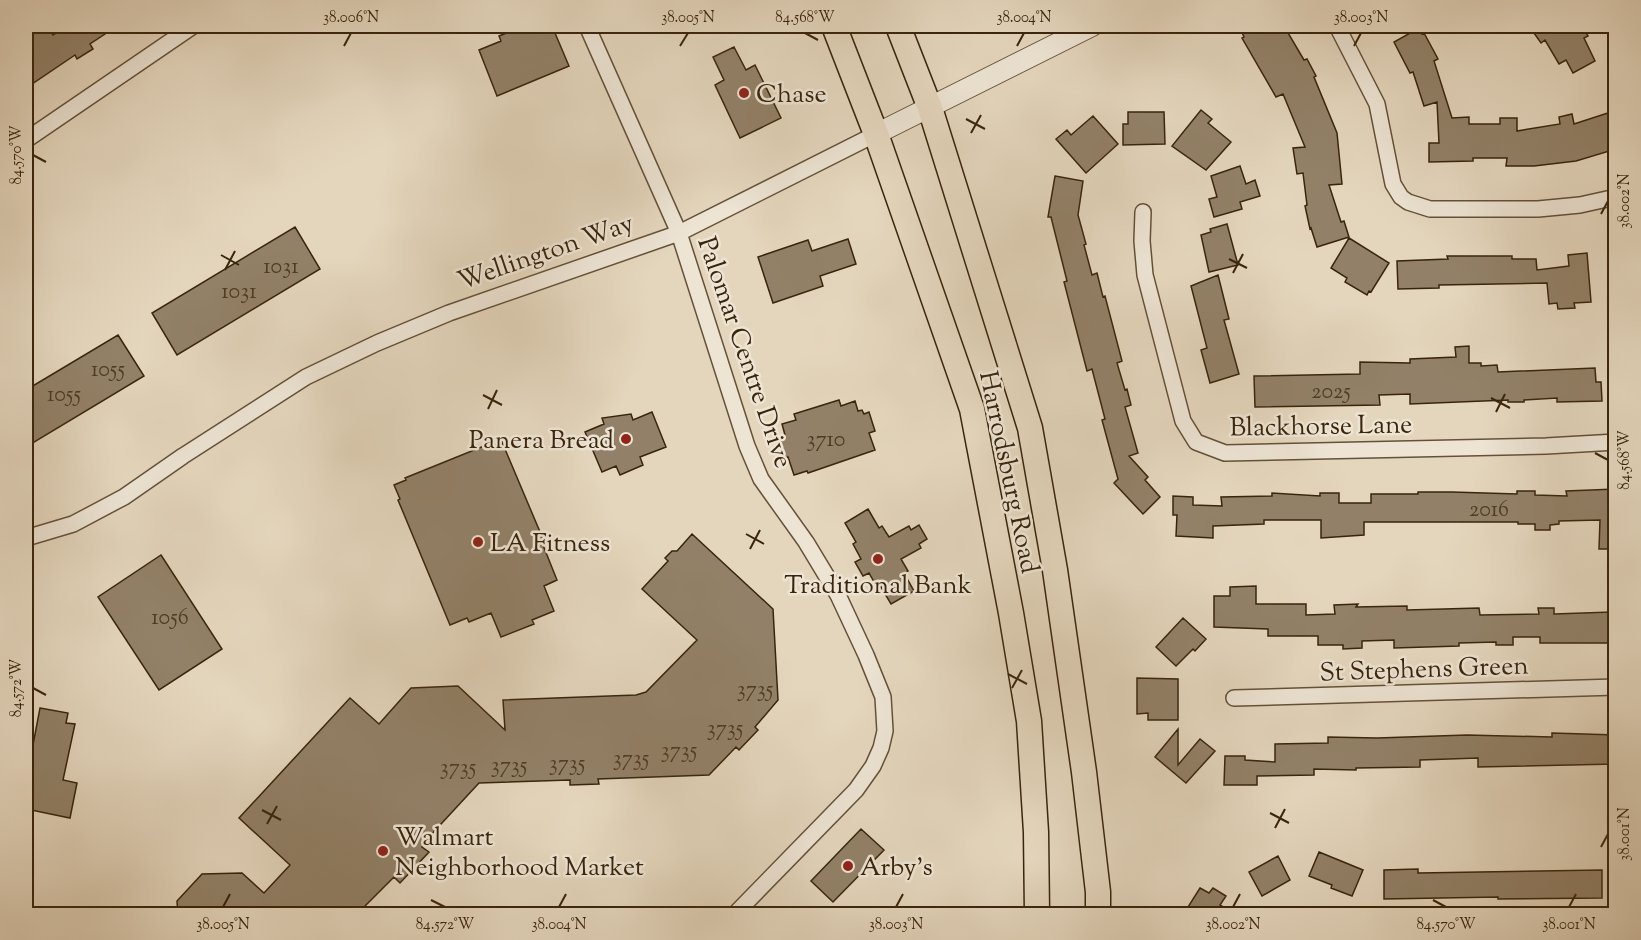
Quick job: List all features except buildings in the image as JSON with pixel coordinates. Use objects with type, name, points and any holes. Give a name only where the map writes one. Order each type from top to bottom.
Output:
[{"type":"main road","name":"Harrodsburg Road","points":[[834,26],[876,134],[972,409],[1029,721],[1036,832],[1037,915]]},
{"type":"main road","name":"Harrodsburg Road","points":[[898,26],[930,108],[1030,428],[1055,570],[1082,761],[1098,892],[1098,915]]},
{"type":"street","points":[[26,140],[193,26]]},
{"type":"street","name":"Palomar Centre Drive","points":[[588,26],[679,232],[747,446],[761,479],[806,542],[838,595],[882,697],[885,731],[881,748],[865,779],[735,915]]},
{"type":"street","name":"Wellington Way","points":[[26,538],[73,524],[124,497],[306,377],[377,343],[449,313],[679,232],[1092,26]]},
{"type":"street","points":[[1337,26],[1377,104],[1384,130],[1391,178],[1401,197],[1408,202],[1430,209],[1515,209],[1580,205],[1616,197]]},
{"type":"street","name":"Blackhorse Lane","points":[[1143,212],[1142,241],[1145,275],[1184,422],[1196,442],[1206,447],[1225,453],[1546,446],[1616,442]]},
{"type":"street","name":"St Stephens Green","points":[[1234,698],[1616,687]]},
{"type":"place","name":"Chase","points":[[744,93]]},
{"type":"place","name":"Panera Bread","points":[[626,439]]},
{"type":"place","name":"LA Fitness","points":[[478,542]]},
{"type":"place","name":"Traditional Bank","points":[[878,559]]},
{"type":"place","name":"Walmart Neighborhood Market","points":[[383,851]]},
{"type":"place","name":"Arby's","points":[[848,866]]}]
